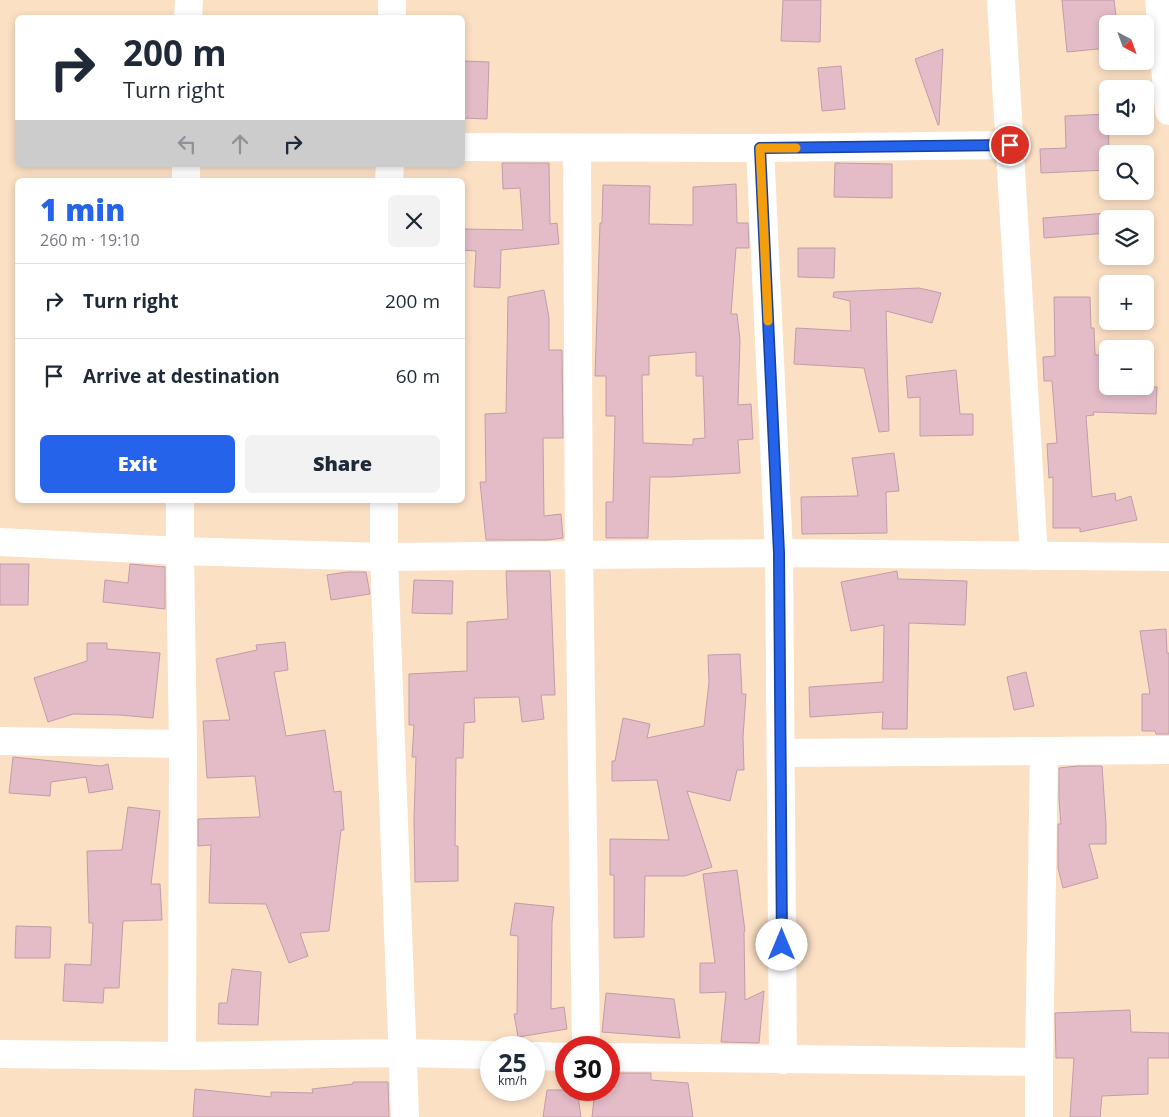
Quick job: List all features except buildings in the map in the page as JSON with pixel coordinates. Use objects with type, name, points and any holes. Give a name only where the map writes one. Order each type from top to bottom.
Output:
[{"type":"street","points":[[188,15],[189,0]]},
{"type":"street","points":[[392,0],[392,15]]},
{"type":"street","points":[[1001,0],[1034,556]]},
{"type":"street","points":[[1159,0],[1169,111]]},
{"type":"street","points":[[465,147],[760,148],[1010,145]]},
{"type":"street","points":[[577,148],[579,555],[586,1036]]},
{"type":"street","points":[[760,148],[779,553],[783,1060]]},
{"type":"street","points":[[180,503],[183,744],[182,1056]]},
{"type":"street","points":[[384,503],[384,557],[405,1117]]},
{"type":"street","points":[[0,542],[180,551],[384,557],[779,553],[1169,557]]},
{"type":"street","points":[[0,742],[183,744]]},
{"type":"street","points":[[781,753],[1169,750]]},
{"type":"street","points":[[1039,1117],[1044,751]]},
{"type":"street","points":[[0,1054],[182,1056],[403,1053],[480,1055]]},
{"type":"street","points":[[620,1057],[1039,1062]]},
{"type":"slow traffic","points":[[768,321],[760,148],[796,148]]},
{"type":"route","points":[[782,945],[779,553],[760,148],[1010,145]]}]
